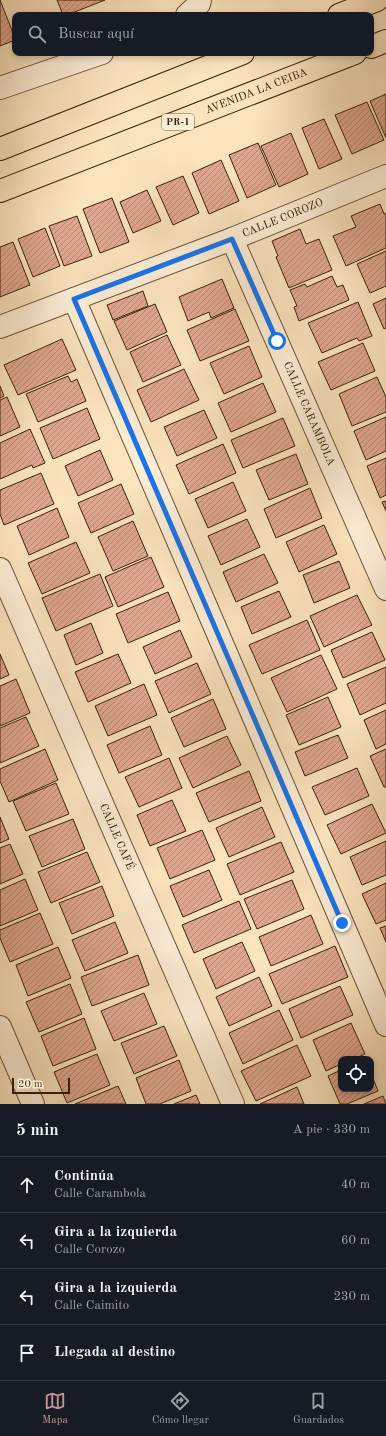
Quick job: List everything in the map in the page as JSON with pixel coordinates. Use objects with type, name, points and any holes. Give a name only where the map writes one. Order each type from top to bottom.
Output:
[{"type":"highway","points":[[347,12],[377,0]]},
{"type":"highway","points":[[374,46],[386,41]]},
{"type":"highway","points":[[0,149],[235,56]]},
{"type":"highway","name":"AVENIDA LA CEIBA","points":[[0,190],[347,56]]},
{"type":"street","points":[[190,12],[199,4],[200,0]]},
{"type":"street","points":[[0,88],[93,56]]},
{"type":"street","name":"CALLE COROZO","points":[[0,327],[232,239],[386,176]]},
{"type":"street","name":"CALLE CARAMBOLA","points":[[232,239],[386,589]]},
{"type":"street","points":[[74,299],[386,1025]]},
{"type":"street","name":"CALLE CAFÉ","points":[[0,569],[233,1104]]},
{"type":"street","points":[[0,1027],[32,1104]]},
{"type":"building","points":[[0,0],[12,30],[12,41],[0,46]]},
{"type":"building","points":[[57,0],[105,0],[75,12],[62,12]]},
{"type":"building","points":[[386,94],[386,138],[370,101]]},
{"type":"building","points":[[367,102],[384,140],[352,154],[335,115]]},
{"type":"building","points":[[324,119],[342,159],[319,169],[302,128]]},
{"type":"building","points":[[291,133],[308,174],[279,187],[261,146]]},
{"type":"building","points":[[258,143],[276,185],[247,198],[229,155]]},
{"type":"building","points":[[221,160],[239,201],[209,214],[192,173]]},
{"type":"building","points":[[183,176],[199,213],[173,225],[156,187]]},
{"type":"building","points":[[147,190],[161,221],[133,233],[120,202]]},
{"type":"building","points":[[112,198],[129,242],[100,253],[83,209]]},
{"type":"building","points":[[380,204],[384,214],[386,213],[386,248],[346,266],[333,236],[356,227],[351,216]]},
{"type":"building","points":[[77,216],[92,256],[64,266],[49,226]]},
{"type":"building","points":[[45,228],[60,266],[33,277],[18,239]]},
{"type":"building","points":[[300,229],[306,244],[319,239],[332,270],[289,288],[276,257],[278,256],[272,241]]},
{"type":"building","points":[[13,242],[30,285],[0,297],[0,247]]},
{"type":"building","points":[[386,251],[386,286],[370,293],[357,264]]},
{"type":"building","points":[[332,276],[337,287],[343,285],[349,300],[299,321],[294,307],[297,306],[290,290],[305,284],[307,287]]},
{"type":"building","points":[[222,279],[234,308],[211,318],[209,312],[188,321],[179,297]]},
{"type":"building","points":[[143,291],[148,306],[113,320],[107,305]]},
{"type":"building","points":[[386,298],[386,328],[384,329],[373,304]]},
{"type":"building","points":[[358,302],[372,336],[359,341],[357,338],[322,353],[308,323]]},
{"type":"building","points":[[155,304],[167,332],[127,350],[114,321]]},
{"type":"building","points":[[235,309],[249,341],[200,361],[187,330]]},
{"type":"building","points":[[167,335],[181,365],[143,382],[130,352]]},
{"type":"building","points":[[62,339],[76,370],[18,395],[4,365]]},
{"type":"building","points":[[363,343],[375,371],[331,390],[318,362]]},
{"type":"building","points":[[249,346],[262,377],[224,394],[210,363]]},
{"type":"building","points":[[184,369],[199,400],[151,422],[137,390]]},
{"type":"building","points":[[68,376],[71,382],[77,379],[86,401],[38,422],[26,394]]},
{"type":"building","points":[[377,377],[386,397],[386,412],[352,426],[339,394]]},
{"type":"building","points":[[263,383],[276,412],[231,432],[218,403]]},
{"type":"building","points":[[0,386],[4,396],[0,398]]},
{"type":"building","points":[[7,397],[20,427],[0,436],[0,400]]},
{"type":"building","points":[[87,408],[100,439],[53,459],[40,428]]},
{"type":"building","points":[[204,410],[217,438],[177,456],[164,427]]},
{"type":"building","points":[[386,417],[386,451],[366,460],[354,431]]},
{"type":"building","points":[[283,418],[295,446],[243,468],[231,440]]},
{"type":"building","points":[[30,429],[45,463],[33,468],[32,465],[0,479],[0,443]]},
{"type":"building","points":[[223,444],[236,473],[189,494],[176,465]]},
{"type":"building","points":[[100,450],[113,480],[78,496],[65,466]]},
{"type":"building","points":[[296,454],[308,484],[269,500],[256,470]]},
{"type":"building","points":[[386,458],[386,495],[380,498],[367,466]]},
{"type":"building","points":[[41,473],[54,504],[4,525],[0,514],[0,490]]},
{"type":"building","points":[[233,482],[246,511],[208,528],[195,499]]},
{"type":"building","points":[[121,484],[134,514],[91,533],[78,503]]},
{"type":"building","points":[[310,488],[322,518],[276,538],[264,509]]},
{"type":"building","points":[[386,501],[386,511],[382,502]]},
{"type":"building","points":[[57,508],[69,537],[29,555],[17,526]]},
{"type":"building","points":[[247,519],[260,547],[221,565],[208,536]]},
{"type":"building","points":[[133,521],[148,556],[113,571],[98,537]]},
{"type":"building","points":[[324,525],[337,554],[299,572],[286,542]]},
{"type":"building","points":[[76,542],[90,573],[42,594],[28,563]]},
{"type":"building","points":[[264,554],[278,583],[236,602],[223,572]]},
{"type":"building","points":[[151,557],[164,587],[118,607],[105,577]]},
{"type":"building","points":[[339,561],[350,588],[314,603],[303,575]]},
{"type":"building","points":[[100,574],[113,606],[56,631],[42,598]]},
{"type":"building","points":[[279,591],[291,617],[252,634],[241,607]]},
{"type":"building","points":[[168,592],[180,621],[128,643],[116,614]]},
{"type":"building","points":[[357,595],[372,625],[324,647],[310,616]]},
{"type":"building","points":[[307,620],[320,650],[262,674],[249,645]]},
{"type":"building","points":[[91,623],[103,653],[76,665],[64,635]]},
{"type":"building","points":[[180,630],[192,657],[155,674],[143,647]]},
{"type":"building","points":[[372,632],[385,660],[343,678],[331,650]]},
{"type":"building","points":[[0,654],[9,675],[0,679]]},
{"type":"building","points":[[118,654],[131,683],[88,702],[75,672]]},
{"type":"building","points":[[321,655],[337,689],[287,712],[271,678]]},
{"type":"building","points":[[197,663],[211,694],[169,713],[155,681]]},
{"type":"building","points":[[386,667],[386,703],[360,715],[347,684]]},
{"type":"building","points":[[16,679],[30,713],[0,726],[0,686]]},
{"type":"building","points":[[144,684],[157,715],[108,736],[95,706]]},
{"type":"building","points":[[328,697],[341,727],[299,745],[286,715]]},
{"type":"building","points":[[213,699],[226,729],[184,747],[171,718]]},
{"type":"building","points":[[386,710],[386,744],[376,749],[364,720]]},
{"type":"building","points":[[26,717],[39,746],[0,763],[0,728]]},
{"type":"building","points":[[150,726],[162,755],[119,773],[107,745]]},
{"type":"building","points":[[338,735],[348,758],[305,776],[295,752]]},
{"type":"building","points":[[227,736],[241,765],[193,788],[179,758]]},
{"type":"building","points":[[45,749],[58,780],[9,802],[0,781],[0,769]]},
{"type":"building","points":[[386,749],[386,787],[384,787],[370,756]]},
{"type":"building","points":[[169,758],[182,788],[139,807],[125,777]]},
{"type":"building","points":[[357,768],[369,796],[325,815],[312,787]]},
{"type":"building","points":[[249,771],[261,801],[209,822],[196,793]]},
{"type":"building","points":[[56,783],[69,814],[26,831],[13,801]]},
{"type":"building","points":[[172,800],[186,831],[150,846],[137,815]]},
{"type":"building","points":[[372,804],[386,833],[341,854],[327,825]]},
{"type":"building","points":[[262,807],[275,837],[229,857],[216,828]]},
{"type":"building","points":[[0,817],[9,839],[0,843]]},
{"type":"building","points":[[73,819],[85,849],[42,867],[29,836]]},
{"type":"building","points":[[202,830],[215,860],[170,879],[157,848]]},
{"type":"building","points":[[386,841],[386,875],[362,885],[350,857]]},
{"type":"building","points":[[281,842],[294,872],[240,895],[227,864]]},
{"type":"building","points":[[10,844],[23,874],[0,884],[0,848]]},
{"type":"building","points":[[87,852],[100,882],[51,903],[38,872]]},
{"type":"building","points":[[209,870],[222,900],[183,917],[170,886]]},
{"type":"building","points":[[25,879],[38,910],[0,926],[0,890]]},
{"type":"building","points":[[292,880],[304,909],[257,929],[244,899]]},
{"type":"building","points":[[386,883],[386,920],[376,924],[362,894]]},
{"type":"building","points":[[102,886],[114,916],[72,934],[59,903]]},
{"type":"building","points":[[239,901],[251,929],[194,953],[182,925]]},
{"type":"building","points":[[40,913],[53,944],[10,962],[0,938],[0,930]]},
{"type":"building","points":[[311,915],[323,944],[271,966],[259,937]]},
{"type":"building","points":[[115,922],[128,953],[85,971],[72,940]]},
{"type":"building","points":[[386,926],[386,942],[380,928]]},
{"type":"building","points":[[242,942],[255,971],[216,989],[203,959]]},
{"type":"building","points":[[335,946],[348,977],[282,1004],[269,974]]},
{"type":"building","points":[[58,947],[71,978],[28,996],[16,965]]},
{"type":"building","points":[[138,955],[149,985],[92,1006],[81,977]]},
{"type":"building","points":[[259,977],[272,1006],[229,1026],[216,997]]},
{"type":"building","points":[[70,984],[82,1014],[39,1032],[26,1002]]},
{"type":"building","points":[[340,986],[353,1015],[301,1038],[289,1009]]},
{"type":"building","points":[[144,993],[157,1024],[114,1041],[101,1011]]},
{"type":"building","points":[[279,1010],[293,1040],[243,1064],[229,1033]]},
{"type":"building","points":[[84,1018],[96,1049],[53,1066],[41,1036]]},
{"type":"building","points":[[351,1023],[365,1054],[361,1056],[338,1056],[338,1065],[326,1071],[313,1040]]},
{"type":"building","points":[[164,1026],[177,1056],[134,1074],[121,1043]]},
{"type":"building","points":[[297,1045],[311,1076],[256,1101],[241,1071]]},
{"type":"building","points":[[97,1054],[110,1085],[67,1103],[54,1072]]},
{"type":"building","points":[[179,1060],[191,1091],[160,1104],[146,1104],[136,1078]]},
{"type":"building","points":[[338,1071],[338,1092],[374,1092],[374,1081],[378,1091],[347,1104],[340,1104],[328,1076]]},
{"type":"building","points":[[118,1086],[126,1104],[75,1104]]},
{"type":"building","points":[[297,1087],[304,1104],[260,1104]]},
{"type":"building","points":[[196,1095],[200,1104],[174,1104]]},
{"type":"building","points":[[383,1096],[386,1104],[364,1104]]},
{"type":"route","points":[[277,341],[232,239],[74,299],[342,923]]}]
